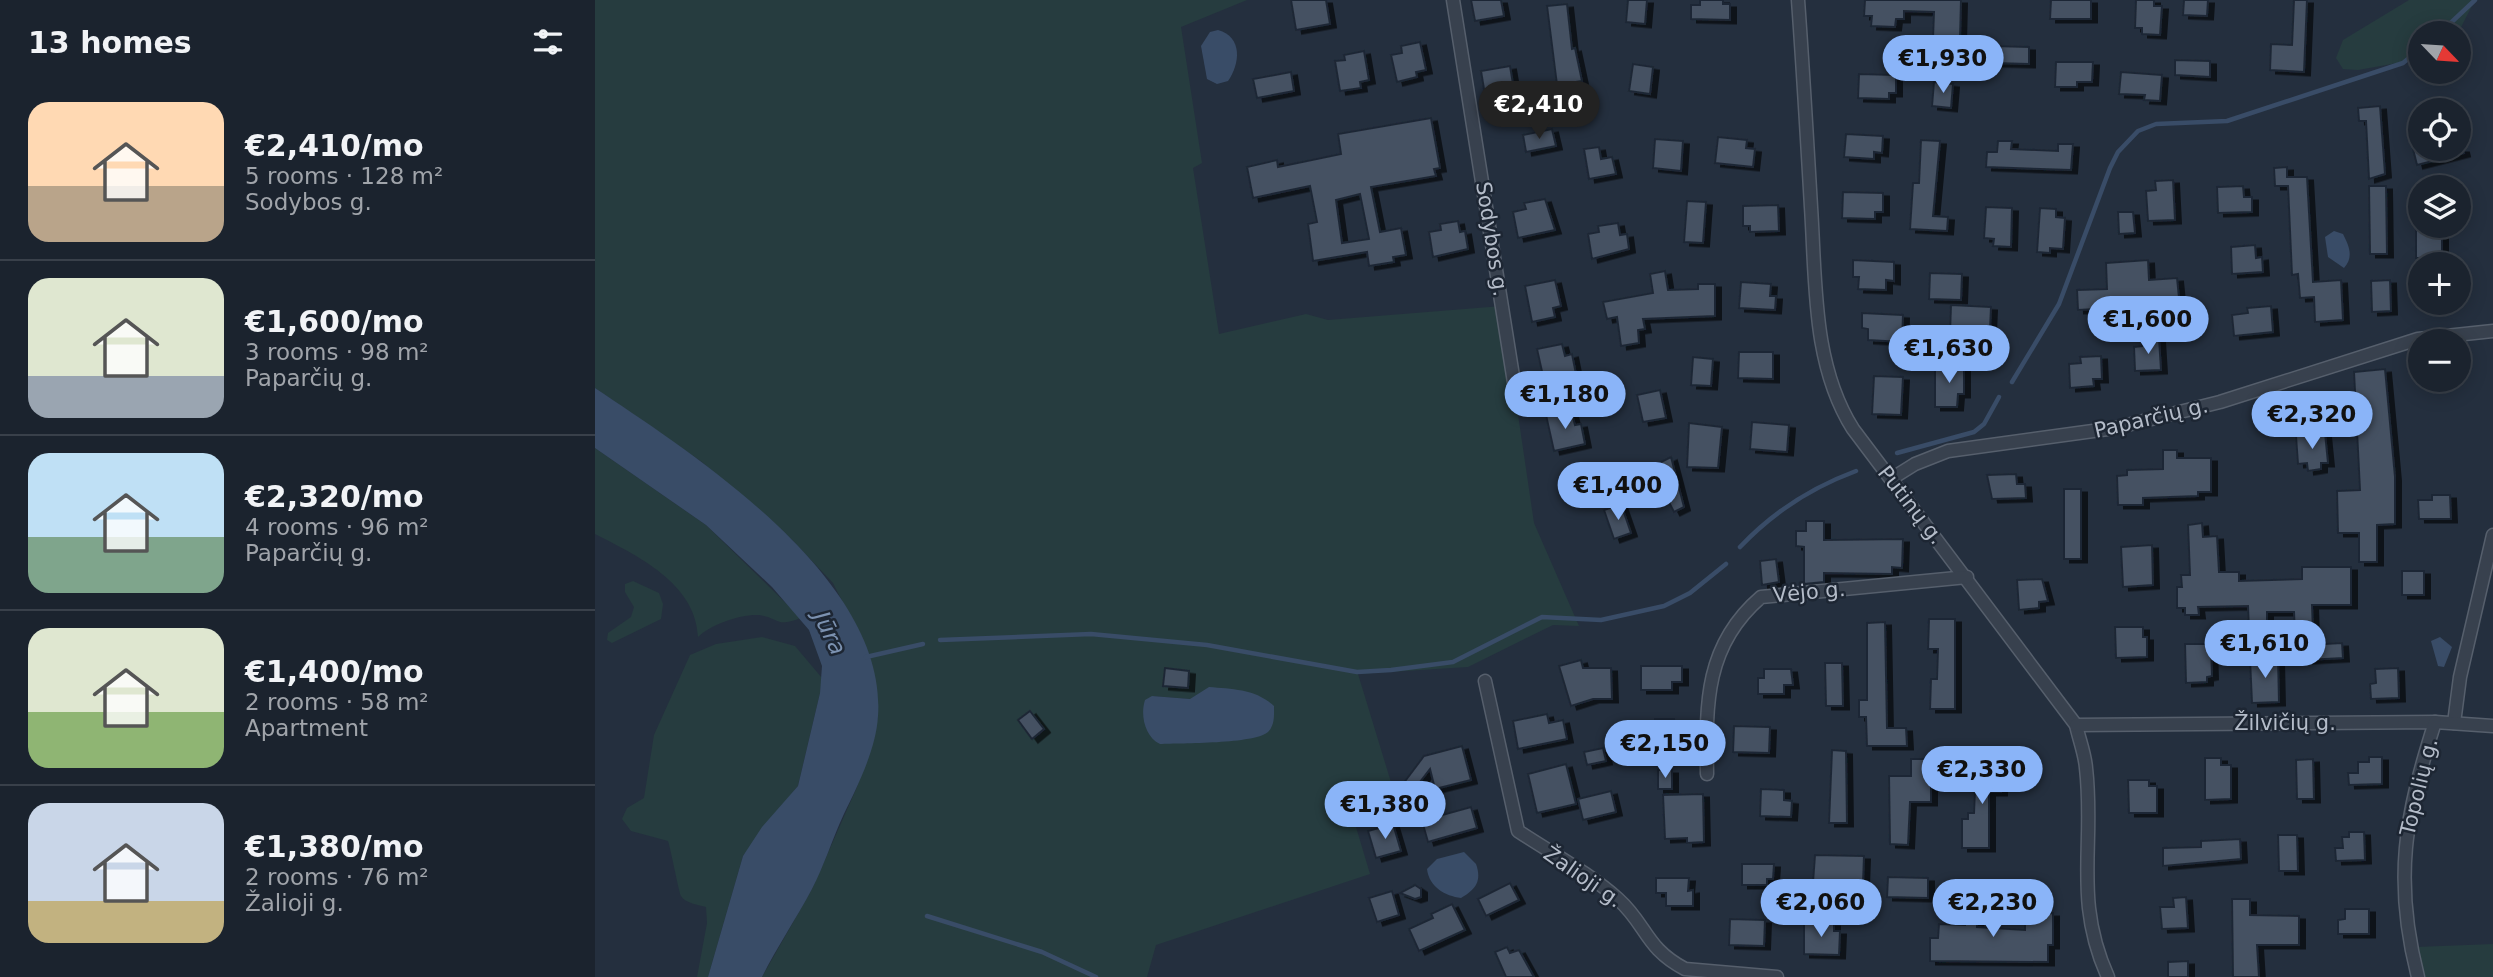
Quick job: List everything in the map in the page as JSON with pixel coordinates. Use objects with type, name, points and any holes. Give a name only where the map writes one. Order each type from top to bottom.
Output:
[{"type":"street","name":"Sodybos g.","points":[[1453,0],[1516,395]]},
{"type":"street","name":"Putinų g.","points":[[1798,0],[1822,351],[1838,405],[2076,725],[2086,767],[2087,897],[2090,930],[2108,977]]},
{"type":"street","name":"Paparčių g.","points":[[1891,479],[1915,464],[1948,451],[2115,428],[2220,402],[2418,339],[2493,331]]},
{"type":"street","name":"Topolių g.","points":[[2454,723],[2460,677],[2493,535]]},
{"type":"street","name":"Vėjo g.","points":[[1707,774],[1707,700],[1712,672],[1742,614],[1761,597],[1967,577]]},
{"type":"street","name":"Žalioji g.","points":[[1485,681],[1518,831],[1615,896],[1630,910],[1657,952],[1671,962],[1685,969],[1777,977]]},
{"type":"street","name":"Topolių g.","points":[[2418,977],[2407,928],[2405,839],[2413,792],[2435,722]]},
{"type":"street","name":"Žilvičių g.","points":[[2076,725],[2435,722],[2493,726]]},
{"type":"green space","points":[[595,0],[1247,0],[1181,27],[1202,163],[1193,168],[1219,334],[1306,314],[1328,320],[1502,306],[1534,523],[1579,626],[1553,625],[1468,667],[1358,674],[1401,815],[1356,827],[1370,874],[1156,945],[1147,977],[762,977],[812,889],[857,787],[878,717],[870,656],[833,583],[791,539],[702,462],[595,388]],"holes":[[[1152,696],[1190,699],[1246,738]]]},
{"type":"green space","points":[[2409,0],[2475,0],[2464,21],[2408,21],[2408,61],[2358,70],[2343,69],[2336,58],[2343,40]]},
{"type":"green space","points":[[595,448],[706,525],[801,618],[782,622],[766,616],[743,616],[718,625],[698,637],[695,618],[687,601],[675,586],[645,562],[595,534]]},
{"type":"green space","points":[[633,581],[659,593],[663,604],[661,619],[612,643],[607,640],[608,633],[631,617],[634,607],[625,592],[625,584]]},
{"type":"green space","points":[[762,637],[795,646],[822,678],[820,693],[798,786],[743,856],[708,977],[697,977],[707,923],[706,907],[689,902],[681,896],[668,841],[631,831],[622,819],[627,808],[644,798],[654,735],[690,655],[716,644]]},
{"type":"green space","points":[[2493,944],[2493,977],[2424,977],[2416,947]]},
{"type":"water","points":[[1218,30],[1232,39],[1237,59],[1228,81],[1217,84],[1207,79],[1201,46],[1210,32]]},
{"type":"water","points":[[2334,231],[2343,234],[2349,247],[2350,256],[2344,268],[2328,257],[2325,237]]},
{"type":"water","name":"Jūra","points":[[595,388],[683,448],[778,526],[819,570],[852,616],[873,665],[878,716],[870,755],[816,880],[762,977],[708,977],[743,856],[762,827],[798,786],[820,693],[822,666],[809,630],[772,587],[706,525],[595,448]]},
{"type":"water","points":[[2440,637],[2452,647],[2444,667],[2438,666],[2431,641]]},
{"type":"water","points":[[1209,687],[1243,691],[1267,700],[1274,706],[1274,720],[1268,732],[1249,739],[1217,742],[1160,744],[1155,741],[1147,731],[1144,719],[1145,700],[1152,696],[1190,699]]},
{"type":"water","points":[[1464,852],[1476,864],[1478,880],[1474,888],[1461,898],[1449,895],[1434,886],[1427,869],[1437,859]]},
{"type":"building","points":[[1291,0],[1326,0],[1330,24],[1296,30]]},
{"type":"building","points":[[1471,0],[1501,0],[1504,16],[1475,21]]},
{"type":"building","points":[[1628,0],[1647,0],[1645,24],[1626,22]]},
{"type":"building","points":[[1700,0],[1723,0],[1723,4],[1730,4],[1730,20],[1691,19],[1691,5],[1700,5]]},
{"type":"building","points":[[1865,0],[1961,0],[1960,39],[1933,38],[1934,12],[1904,11],[1904,19],[1896,19],[1895,27],[1871,26],[1872,16],[1864,16]]},
{"type":"building","points":[[2051,0],[2091,0],[2091,19],[2050,19]]},
{"type":"building","points":[[2136,0],[2154,0],[2154,6],[2162,6],[2160,35],[2142,34],[2142,28],[2135,28]]},
{"type":"building","points":[[2184,0],[2208,0],[2207,16],[2183,15]]},
{"type":"building","points":[[2294,0],[2307,0],[2304,72],[2270,70],[2271,44],[2292,45]]},
{"type":"building","points":[[1567,4],[1572,49],[1575,48],[1582,81],[1557,85],[1547,6]]},
{"type":"building","points":[[1420,42],[1426,70],[1416,72],[1417,77],[1397,82],[1391,55],[1402,53],[1401,46]]},
{"type":"building","points":[[1994,46],[2029,47],[2029,64],[1994,63]]},
{"type":"building","points":[[1364,51],[1369,80],[1360,82],[1361,88],[1340,91],[1335,61],[1345,60],[1344,55]]},
{"type":"building","points":[[2175,60],[2210,61],[2210,77],[2175,75]]},
{"type":"building","points":[[2056,62],[2093,62],[2092,82],[2077,82],[2077,87],[2055,87]]},
{"type":"building","points":[[1633,64],[1653,67],[1650,94],[1629,91]]},
{"type":"building","points":[[1510,66],[1515,96],[1486,101],[1481,71]]},
{"type":"building","points":[[1291,72],[1294,91],[1257,98],[1253,79]]},
{"type":"building","points":[[2121,72],[2162,75],[2160,101],[2144,100],[2145,95],[2119,94]]},
{"type":"building","points":[[1859,74],[1896,75],[1896,93],[1889,93],[1889,99],[1858,98]]},
{"type":"building","points":[[1934,82],[1953,84],[1951,108],[1932,106]]},
{"type":"building","points":[[2380,106],[2385,174],[2369,179],[2366,121],[2359,121],[2358,108]]},
{"type":"building","points":[[1431,118],[1440,168],[1434,169],[1436,176],[1371,187],[1380,232],[1401,228],[1406,255],[1393,257],[1394,262],[1369,266],[1367,252],[1313,261],[1308,224],[1317,222],[1310,186],[1253,198],[1247,167],[1277,160],[1278,167],[1341,154],[1338,134]],"holes":[[[1360,194],[1369,239],[1342,243],[1336,200]]]},
{"type":"building","points":[[1552,129],[1556,146],[1526,152],[1523,135]]},
{"type":"building","points":[[1846,134],[1883,136],[1882,153],[1874,152],[1874,159],[1844,157]]},
{"type":"building","points":[[1718,137],[1747,140],[1746,148],[1755,149],[1753,167],[1715,163]]},
{"type":"building","points":[[1655,139],[1683,141],[1681,171],[1653,168]]},
{"type":"building","points":[[1921,140],[1940,141],[1933,216],[1948,217],[1947,231],[1910,229],[1913,183],[1919,183]]},
{"type":"building","points":[[1998,141],[2012,141],[2011,149],[2058,151],[2058,144],[2073,144],[2071,170],[1986,167],[1987,152],[1997,152]]},
{"type":"building","points":[[1599,147],[1601,159],[1612,157],[1616,174],[1589,179],[1584,149]]},
{"type":"building","points":[[2416,161],[2433,161],[2417,165]]},
{"type":"building","points":[[2287,167],[2287,177],[2307,177],[2313,282],[2341,280],[2343,320],[2315,322],[2314,297],[2300,298],[2298,274],[2292,275],[2288,186],[2275,186],[2274,168]]},
{"type":"building","points":[[2173,180],[2175,220],[2148,221],[2146,191],[2156,190],[2155,181]]},
{"type":"building","points":[[2243,186],[2244,197],[2252,197],[2252,212],[2218,213],[2217,187]]},
{"type":"building","points":[[2369,186],[2386,186],[2387,254],[2370,254]]},
{"type":"building","points":[[1843,192],[1883,193],[1883,212],[1875,212],[1875,219],[1842,218]]},
{"type":"building","points":[[1545,199],[1555,230],[1518,238],[1513,212],[1526,209],[1524,203]]},
{"type":"building","points":[[1687,201],[1706,202],[1703,243],[1684,242]]},
{"type":"building","points":[[1778,205],[1779,231],[1750,232],[1750,226],[1743,226],[1743,206]]},
{"type":"building","points":[[1986,207],[2012,208],[2011,247],[1993,246],[1994,239],[1984,238]]},
{"type":"building","points":[[2040,208],[2056,209],[2056,217],[2065,218],[2063,249],[2050,248],[2050,253],[2037,252]]},
{"type":"building","points":[[2118,212],[2133,212],[2135,233],[2119,234]]},
{"type":"building","points":[[1458,221],[1460,232],[1465,231],[1468,249],[1433,257],[1429,232],[1441,230],[1440,224]]},
{"type":"building","points":[[1618,223],[1620,235],[1627,234],[1629,249],[1592,259],[1588,234],[1599,232],[1598,226]]},
{"type":"building","points":[[2416,238],[2442,238],[2442,252],[2416,252]]},
{"type":"building","points":[[2255,245],[2256,258],[2262,257],[2263,272],[2232,274],[2231,247]]},
{"type":"building","points":[[1853,260],[1894,262],[1894,281],[1886,280],[1886,290],[1858,289],[1859,277],[1853,277]]},
{"type":"building","points":[[2148,260],[2149,280],[2177,278],[2179,298],[2114,302],[2114,308],[2078,310],[2077,290],[2107,289],[2106,263]]},
{"type":"building","points":[[1665,271],[1668,290],[1698,289],[1698,284],[1715,284],[1715,316],[1643,319],[1645,329],[1638,330],[1639,343],[1621,346],[1617,317],[1607,319],[1603,302],[1653,293],[1650,274]]},
{"type":"building","points":[[1930,273],[1962,274],[1961,300],[1929,299]]},
{"type":"building","points":[[1555,280],[1561,306],[1553,308],[1555,317],[1532,322],[1525,286]]},
{"type":"building","points":[[2390,280],[2391,311],[2372,312],[2371,281]]},
{"type":"building","points":[[1741,282],[1771,284],[1770,296],[1776,296],[1775,310],[1739,308]]},
{"type":"building","points":[[1951,305],[1991,307],[1990,329],[1978,328],[1978,334],[1950,333]]},
{"type":"building","points":[[2271,306],[2273,332],[2234,336],[2232,315],[2248,313],[2247,308]]},
{"type":"building","points":[[1862,313],[1903,315],[1902,342],[1868,340],[1868,329],[1862,328]]},
{"type":"building","points":[[2159,338],[2161,370],[2135,371],[2134,347],[2142,346],[2142,339]]},
{"type":"building","points":[[1562,344],[1565,356],[1572,354],[1576,374],[1559,377],[1560,382],[1545,385],[1537,349]]},
{"type":"building","points":[[1739,352],[1773,352],[1773,379],[1738,378]]},
{"type":"building","points":[[2101,356],[2102,379],[2093,379],[2094,386],[2070,388],[2069,364],[2081,363],[2080,357]]},
{"type":"building","points":[[1693,357],[1713,359],[1711,386],[1691,385]]},
{"type":"building","points":[[1935,366],[1964,366],[1964,394],[1958,394],[1957,407],[1935,407]]},
{"type":"building","points":[[2385,369],[2395,477],[2395,524],[2377,525],[2377,562],[2359,562],[2359,533],[2338,533],[2337,491],[2360,490],[2354,372]]},
{"type":"building","points":[[1874,376],[1903,377],[1901,415],[1872,414]]},
{"type":"building","points":[[1660,390],[1666,418],[1643,422],[1637,395]]},
{"type":"building","points":[[1571,410],[1575,425],[1581,424],[1585,444],[1554,451],[1546,415]]},
{"type":"building","points":[[1752,422],[1789,425],[1787,452],[1750,449]]},
{"type":"building","points":[[1689,423],[1722,427],[1718,468],[1687,467]]},
{"type":"building","points":[[2325,433],[2328,463],[2321,463],[2321,469],[2308,471],[2307,463],[2298,464],[2296,436]]},
{"type":"building","points":[[2163,450],[2177,450],[2177,458],[2211,458],[2211,492],[2198,492],[2198,496],[2143,498],[2143,505],[2118,505],[2117,476],[2127,475],[2127,470],[2163,469]]},
{"type":"building","points":[[1671,457],[1684,507],[1674,512],[1651,467]]},
{"type":"building","points":[[2016,474],[2017,484],[2025,484],[2026,498],[1992,499],[1987,475]]},
{"type":"building","points":[[2064,489],[2081,489],[2081,559],[2064,559]]},
{"type":"building","points":[[2432,495],[2450,495],[2451,519],[2419,519],[2418,500],[2432,500]]},
{"type":"building","points":[[1621,504],[1631,533],[1614,539],[1604,510]]},
{"type":"building","points":[[1806,521],[1824,521],[1824,540],[1903,539],[1902,568],[1892,567],[1892,574],[1824,573],[1824,582],[1804,584],[1804,547],[1796,546],[1796,531],[1806,531]]},
{"type":"building","points":[[2202,523],[2203,537],[2217,536],[2219,572],[2239,572],[2239,581],[2302,579],[2302,567],[2351,567],[2351,605],[2312,605],[2313,633],[2295,634],[2294,612],[2267,612],[2267,629],[2249,630],[2248,606],[2198,607],[2199,615],[2185,615],[2185,608],[2177,608],[2177,587],[2182,587],[2181,575],[2190,575],[2188,525]]},
{"type":"building","points":[[2152,545],[2153,585],[2123,587],[2121,547]]},
{"type":"building","points":[[1776,559],[1779,582],[1762,585],[1760,561]]},
{"type":"building","points":[[2402,571],[2424,571],[2424,595],[2402,595]]},
{"type":"building","points":[[2042,579],[2048,601],[2039,602],[2039,608],[2019,610],[2017,580]]},
{"type":"building","points":[[1929,619],[1955,619],[1955,709],[1930,709],[1931,679],[1937,679],[1938,649],[1928,649]]},
{"type":"building","points":[[1885,622],[1887,728],[1906,728],[1907,746],[1867,746],[1866,717],[1859,717],[1859,700],[1867,700],[1867,623]]},
{"type":"building","points":[[2115,627],[2143,627],[2143,637],[2147,637],[2147,657],[2116,658]]},
{"type":"building","points":[[2342,643],[2343,658],[2307,660],[2306,645]]},
{"type":"building","points":[[2185,644],[2211,644],[2212,676],[2207,677],[2207,682],[2186,683]]},
{"type":"building","points":[[2278,658],[2279,702],[2252,703],[2250,659]]},
{"type":"building","points":[[1581,660],[1583,668],[1611,668],[1612,699],[1593,699],[1571,706],[1559,666]]},
{"type":"building","points":[[1825,663],[1842,663],[1843,706],[1826,706]]},
{"type":"building","points":[[1641,666],[1682,666],[1682,682],[1672,682],[1672,690],[1641,690]]},
{"type":"building","points":[[1165,668],[1189,671],[1188,688],[1163,686]]},
{"type":"building","points":[[2398,668],[2399,698],[2371,699],[2370,684],[2376,683],[2375,669]]},
{"type":"building","points":[[1764,669],[1791,669],[1793,685],[1784,685],[1784,694],[1758,694],[1758,678],[1764,678]]},
{"type":"building","points":[[1030,711],[1044,729],[1032,739],[1018,720]]},
{"type":"building","points":[[1547,714],[1549,723],[1563,720],[1567,739],[1518,749],[1513,721]]},
{"type":"building","points":[[1655,719],[1674,719],[1675,742],[1655,742]]},
{"type":"building","points":[[1734,726],[1770,727],[1769,753],[1733,752]]},
{"type":"building","points":[[1462,746],[1471,780],[1435,789],[1430,769],[1413,791],[1403,784],[1424,756]]},
{"type":"building","points":[[1603,748],[1606,761],[1587,765],[1584,752]]},
{"type":"building","points":[[1832,750],[1846,751],[1847,823],[1829,823]]},
{"type":"building","points":[[2369,757],[2382,757],[2382,784],[2349,785],[2348,773],[2358,773],[2358,762],[2369,762]]},
{"type":"building","points":[[2205,758],[2221,758],[2221,765],[2231,765],[2231,799],[2205,800]]},
{"type":"building","points":[[1911,759],[1925,759],[1925,766],[1931,766],[1931,802],[1910,802],[1908,845],[1890,844],[1889,776],[1911,776]]},
{"type":"building","points":[[2313,759],[2314,799],[2297,799],[2296,760]]},
{"type":"building","points":[[1984,761],[2002,762],[2001,792],[1989,792],[1989,848],[1962,848],[1962,819],[1968,819],[1968,813],[1974,813],[1976,767],[1984,768]]},
{"type":"building","points":[[1566,764],[1576,804],[1537,813],[1528,774]]},
{"type":"building","points":[[1658,770],[1672,770],[1672,789],[1658,789]]},
{"type":"building","points":[[2128,780],[2149,780],[2149,786],[2157,786],[2157,813],[2129,813]]},
{"type":"building","points":[[1761,789],[1784,790],[1784,800],[1792,801],[1791,817],[1760,816]]},
{"type":"building","points":[[1611,791],[1616,812],[1583,820],[1578,799]]},
{"type":"building","points":[[1703,794],[1704,842],[1687,843],[1687,838],[1665,839],[1663,795]]},
{"type":"building","points":[[1471,807],[1477,828],[1428,842],[1420,814],[1433,810],[1435,817]]},
{"type":"building","points":[[1393,824],[1401,851],[1376,858],[1368,831]]},
{"type":"building","points":[[2349,832],[2364,832],[2365,860],[2336,861],[2335,848],[2343,848],[2342,837],[2349,837]]},
{"type":"building","points":[[2278,835],[2297,835],[2298,871],[2279,871]]},
{"type":"building","points":[[2240,839],[2241,859],[2163,866],[2163,848],[2201,847],[2201,841]]},
{"type":"building","points":[[1815,855],[1864,856],[1863,883],[1850,883],[1850,897],[1812,896]]},
{"type":"building","points":[[1742,864],[1774,864],[1773,879],[1767,879],[1767,885],[1742,885]]},
{"type":"building","points":[[1888,877],[1928,878],[1928,898],[1887,897]]},
{"type":"building","points":[[1656,878],[1689,878],[1688,891],[1693,890],[1693,906],[1666,906],[1666,893],[1656,893]]},
{"type":"building","points":[[1510,883],[1519,900],[1486,916],[1478,899]]},
{"type":"building","points":[[1415,885],[1421,889],[1421,897],[1415,899],[1400,893]]},
{"type":"building","points":[[1966,885],[1978,885],[1977,927],[2025,930],[2025,914],[2053,913],[2053,945],[2048,945],[2048,962],[1930,961],[1930,938],[1938,938],[1939,924],[1965,925]]},
{"type":"building","points":[[1392,891],[1399,915],[1377,922],[1369,898]]},
{"type":"building","points":[[2186,897],[2188,928],[2162,929],[2160,907],[2174,907],[2173,898]]},
{"type":"building","points":[[2232,899],[2250,899],[2250,915],[2299,916],[2299,945],[2257,945],[2259,977],[2233,977]]},
{"type":"building","points":[[1452,904],[1465,930],[1419,951],[1409,929],[1433,918],[1431,914]]},
{"type":"building","points":[[2345,909],[2369,909],[2369,934],[2338,934],[2338,920],[2345,919]]},
{"type":"building","points":[[1730,919],[1765,920],[1764,946],[1729,945]]},
{"type":"building","points":[[1804,922],[1834,923],[1834,931],[1840,931],[1839,955],[1804,954]]},
{"type":"building","points":[[1507,947],[1510,953],[1519,950],[1534,977],[1506,977],[1495,952]]},
{"type":"building","points":[[2188,961],[2188,977],[2168,977],[2168,962]]},
{"type":"waterway","points":[[2453,21],[2475,0]]},
{"type":"waterway","points":[[2012,382],[2059,304],[2118,152],[2138,131],[2156,124],[2227,121],[2403,63],[2408,59]]},
{"type":"waterway","points":[[1897,453],[1974,432],[1984,424],[1999,397]]},
{"type":"waterway","points":[[1740,547],[1793,502],[1856,471]]},
{"type":"waterway","points":[[940,640],[1091,634],[1207,645],[1357,672],[1391,670],[1453,662],[1542,617],[1601,620],[1664,606],[1690,593],[1726,564]]},
{"type":"waterway","points":[[866,657],[923,644]]},
{"type":"waterway","points":[[927,916],[1042,952],[1096,977]]}]
